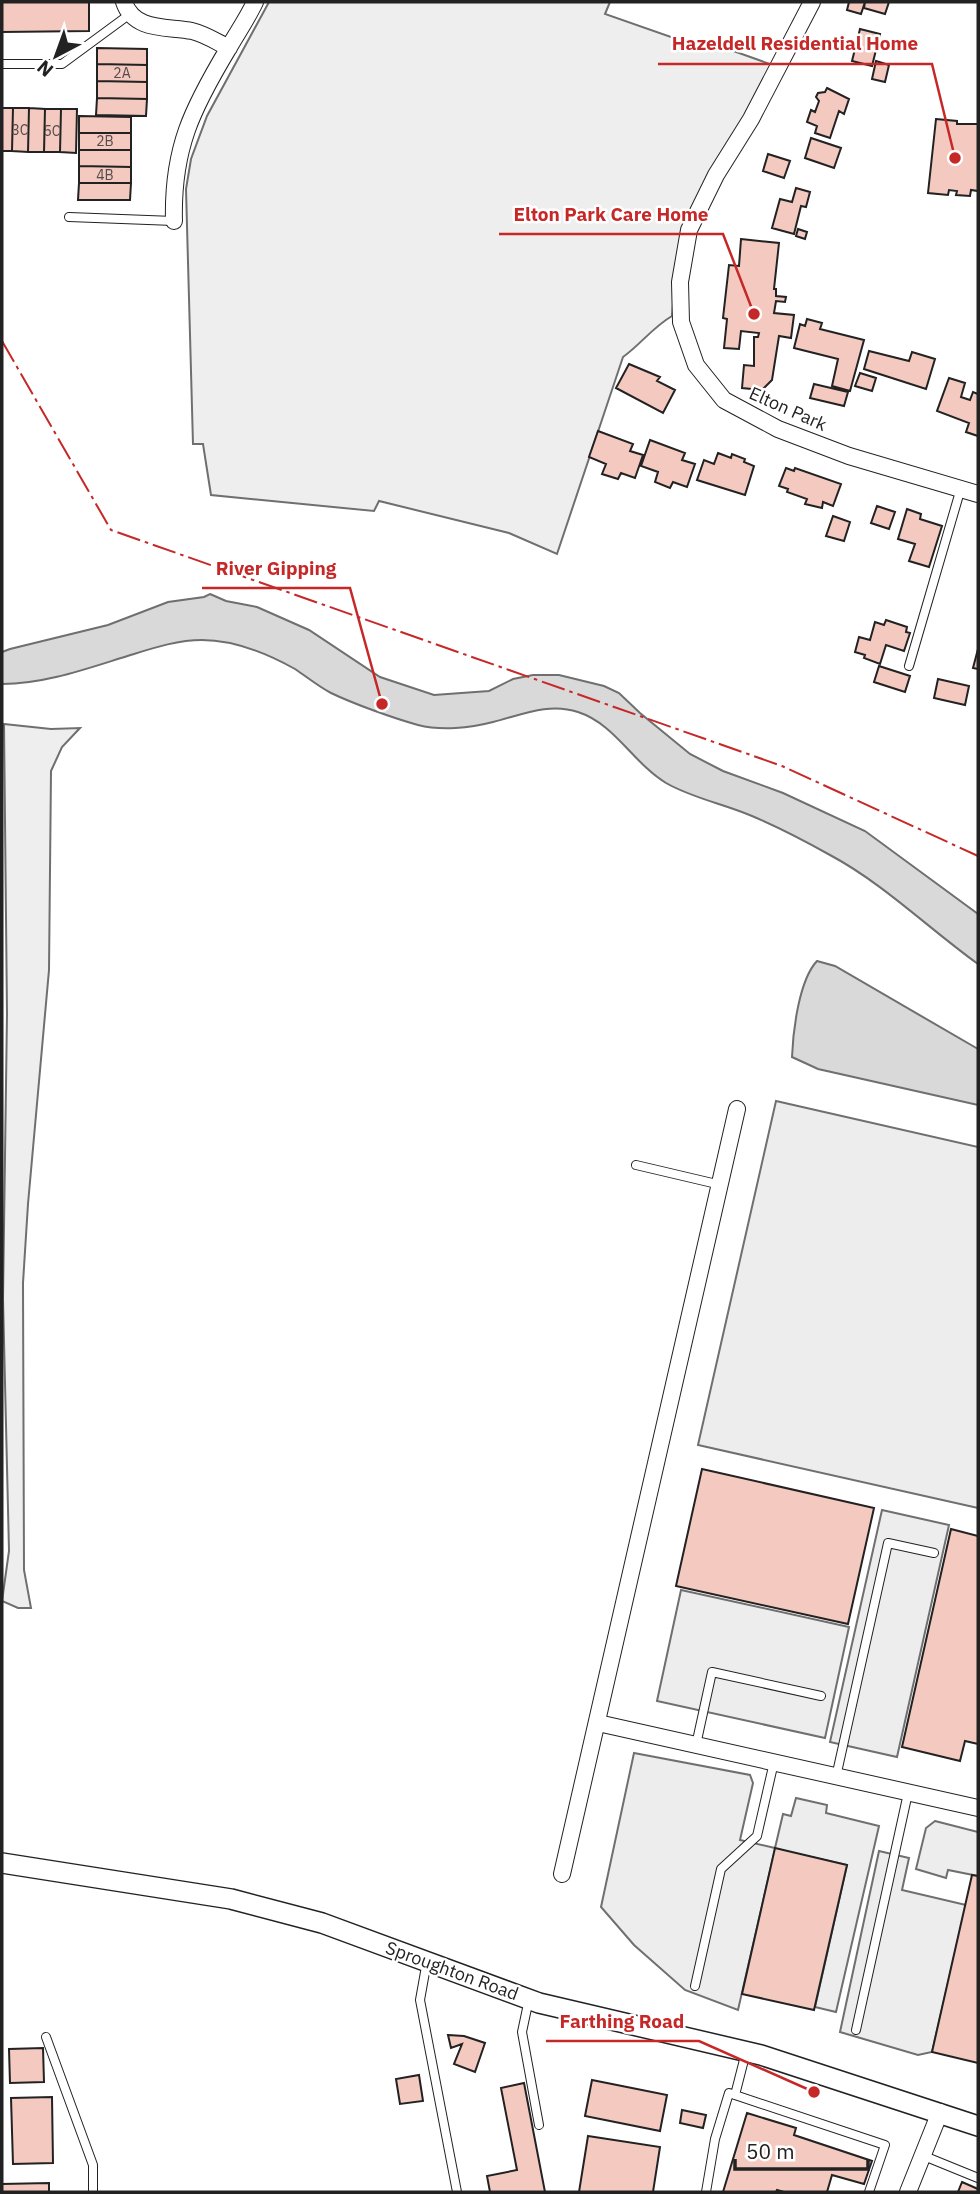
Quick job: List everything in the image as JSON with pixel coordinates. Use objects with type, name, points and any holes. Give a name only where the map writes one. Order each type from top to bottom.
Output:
[{"type":"street","points":[[174,221],[174,178],[184,133],[255,2]]},
{"type":"street","name":"Elton Park","points":[[812,2],[757,108],[716,175],[689,230],[680,282],[681,322],[695,365],[724,400],[778,429],[849,456],[978,494]]},
{"type":"street","points":[[127,8],[147,25],[191,31],[229,48]]},
{"type":"street","points":[[562,1874],[737,1109]]},
{"type":"street","points":[[598,1723],[978,1808]]},
{"type":"street","name":"Sproughton Road","points":[[2,1863],[231,1899],[322,1923],[529,1999],[746,2052],[978,2126]]},
{"type":"street","points":[[908,2192],[940,2112]]},
{"type":"lane","points":[[2,64],[62,64],[127,8]]},
{"type":"lane","points":[[69,217],[174,221]]},
{"type":"lane","points":[[909,666],[961,488]]},
{"type":"lane","points":[[636,1165],[720,1185]]},
{"type":"lane","points":[[836,1777],[888,1543],[934,1553]]},
{"type":"lane","points":[[696,1745],[712,1672],[821,1696]]},
{"type":"lane","points":[[695,1986],[721,1869],[757,1836],[774,1762]]},
{"type":"lane","points":[[856,2029],[908,1793]]},
{"type":"lane","points":[[427,1961],[420,2000],[457,2192]]},
{"type":"lane","points":[[529,1999],[522,2032],[539,2126]]},
{"type":"lane","points":[[46,2037],[93,2165],[93,2192]]},
{"type":"lane","points":[[735,2095],[746,2052]]},
{"type":"lane","points":[[706,2192],[715,2139],[729,2093],[885,2145],[869,2192]]},
{"type":"lane","points":[[924,2156],[978,2178]]},
{"type":"shaded area","points":[[269,2],[610,2],[605,14],[708,50],[711,43],[781,68],[775,80],[760,85],[760,93],[712,188],[676,269],[672,316],[623,357],[557,554],[509,533],[379,501],[374,511],[211,495],[203,444],[193,444],[186,189],[191,159],[207,116]]},
{"type":"shaded area","points":[[210,594],[226,601],[257,607],[309,630],[380,677],[434,695],[489,691],[513,679],[533,675],[559,675],[604,686],[619,693],[690,754],[723,771],[783,793],[865,831],[978,914],[978,964],[850,867],[762,820],[686,793],[666,783],[654,775],[603,725],[578,712],[556,708],[475,726],[427,727],[386,715],[331,693],[295,669],[262,653],[226,642],[202,640],[159,646],[52,678],[2,684],[2,652],[108,625],[168,602]]},
{"type":"shaded area","points":[[4,724],[51,729],[80,728],[62,747],[51,771],[49,970],[23,1283],[24,1570],[31,1608],[18,1608],[2,1601],[9,1551],[3,1299],[7,1014]]},
{"type":"shaded area","points":[[817,961],[835,966],[978,1049],[978,1105],[818,1069],[792,1057],[801,993]]},
{"type":"shaded area","points":[[776,1101],[978,1147],[978,1508],[698,1445]]},
{"type":"shaded area","points":[[882,1510],[949,1525],[897,1757],[830,1742]]},
{"type":"shaded area","points":[[681,1590],[849,1627],[825,1738],[657,1701]]},
{"type":"shaded area","points":[[634,1753],[750,1775],[753,1783],[740,1840],[775,1848],[783,1814],[791,1816],[796,1798],[827,1805],[826,1813],[879,1826],[836,2012],[815,2007],[847,1865],[775,1849],[738,2010],[685,1990],[634,1945],[601,1907]]},
{"type":"shaded area","points":[[935,1821],[978,1832],[978,1876],[948,1870],[946,1878],[916,1869],[926,1828]]},
{"type":"shaded area","points":[[879,1851],[909,1858],[902,1890],[966,1905],[932,2052],[918,2055],[840,2032]]},
{"type":"building","points":[[2,2],[89,2],[89,31],[2,32]]},
{"type":"building","points":[[849,2],[865,2],[861,14],[847,10]]},
{"type":"building","points":[[865,2],[889,2],[885,14],[864,8]]},
{"type":"building","points":[[860,29],[880,34],[872,66],[852,61]]},
{"type":"building","points":[[97,48],[147,49],[147,65],[97,64]]},
{"type":"building","points":[[876,61],[889,65],[885,82],[872,79]]},
{"type":"building","points":[[97,64],[147,65],[147,82],[97,81]]},
{"type":"building","points":[[97,81],[147,82],[147,99],[97,98]]},
{"type":"building","points":[[827,88],[849,99],[844,114],[839,111],[830,138],[815,133],[817,126],[807,122],[811,110],[815,112],[819,101],[816,97],[818,93],[825,92]]},
{"type":"building","points":[[97,98],[147,99],[146,116],[96,115]]},
{"type":"building","points":[[2,108],[13,108],[12,151],[2,151]]},
{"type":"building","points":[[13,108],[29,108],[28,152],[12,151]]},
{"type":"building","points":[[29,108],[45,109],[44,152],[28,152]]},
{"type":"building","points":[[45,109],[61,109],[60,152],[44,152]]},
{"type":"building","points":[[61,109],[77,109],[76,153],[60,152]]},
{"type":"building","points":[[79,116],[131,117],[131,133],[79,133]]},
{"type":"building","points":[[936,119],[957,121],[957,124],[978,124],[978,191],[971,190],[970,196],[956,195],[957,191],[949,190],[948,195],[928,193]]},
{"type":"building","points":[[79,133],[131,133],[131,150],[79,150]]},
{"type":"building","points":[[811,138],[841,148],[834,168],[805,158]]},
{"type":"building","points":[[79,150],[131,150],[131,167],[79,166]]},
{"type":"building","points":[[768,154],[790,161],[784,178],[763,171]]},
{"type":"building","points":[[79,166],[131,167],[131,183],[79,183]]},
{"type":"building","points":[[79,183],[131,183],[130,200],[78,200]]},
{"type":"building","points":[[796,188],[810,192],[806,207],[801,206],[794,234],[772,228],[780,199],[792,202]]},
{"type":"building","points":[[798,229],[807,232],[805,239],[796,236]]},
{"type":"building","points":[[741,239],[779,243],[774,289],[776,296],[786,297],[785,302],[776,301],[774,313],[794,315],[791,338],[779,336],[772,380],[762,390],[742,388],[744,365],[754,366],[754,337],[758,337],[759,333],[741,331],[739,349],[724,348],[727,319],[723,318],[729,265],[739,266]]},
{"type":"building","points":[[807,319],[822,323],[820,329],[864,340],[850,391],[832,386],[838,359],[794,348],[800,324],[805,326]]},
{"type":"building","points":[[869,351],[909,361],[912,352],[935,359],[926,389],[864,369]]},
{"type":"building","points":[[629,364],[660,377],[657,381],[675,390],[663,413],[616,388]]},
{"type":"building","points":[[860,373],[876,378],[872,391],[855,386]]},
{"type":"building","points":[[949,378],[965,383],[961,397],[970,400],[973,392],[978,394],[978,436],[966,432],[969,423],[937,411]]},
{"type":"building","points":[[814,384],[848,392],[844,406],[810,398]]},
{"type":"building","points":[[598,431],[633,444],[630,451],[643,455],[635,478],[621,473],[618,479],[602,474],[606,464],[589,457]]},
{"type":"building","points":[[650,440],[685,453],[682,460],[695,464],[687,487],[673,482],[670,488],[655,482],[658,472],[641,466]]},
{"type":"building","points":[[718,453],[731,458],[732,454],[754,466],[745,495],[697,480],[704,460],[714,464]]},
{"type":"building","points":[[786,468],[794,471],[795,468],[841,484],[833,506],[823,502],[822,508],[805,504],[807,499],[779,486]]},
{"type":"building","points":[[877,506],[895,512],[889,529],[871,523]]},
{"type":"building","points":[[907,509],[921,514],[920,519],[942,526],[929,567],[909,561],[915,544],[898,539]]},
{"type":"building","points":[[833,516],[850,522],[844,541],[826,536]]},
{"type":"building","points":[[886,620],[907,627],[906,632],[910,633],[904,651],[886,645],[880,664],[855,652],[859,637],[870,640],[875,622],[884,625]]},
{"type":"building","points":[[978,649],[978,669],[973,668]]},
{"type":"building","points":[[879,666],[910,676],[905,692],[874,682]]},
{"type":"building","points":[[938,679],[969,686],[965,705],[934,698]]},
{"type":"building","points":[[702,1469],[874,1508],[848,1624],[676,1586]]},
{"type":"building","points":[[951,1529],[978,1536],[978,1744],[965,1741],[960,1761],[902,1747]]},
{"type":"building","points":[[775,1848],[847,1865],[814,2010],[742,1994]]},
{"type":"building","points":[[972,1875],[978,1876],[978,2063],[932,2052]]},
{"type":"building","points":[[448,2035],[464,2036],[485,2043],[475,2072],[454,2064],[462,2044],[451,2048]]},
{"type":"building","points":[[43,2048],[44,2082],[10,2083],[9,2049]]},
{"type":"building","points":[[419,2075],[423,2101],[400,2104],[396,2079]]},
{"type":"building","points":[[592,2080],[667,2095],[660,2131],[585,2116]]},
{"type":"building","points":[[524,2083],[545,2192],[490,2192],[487,2176],[517,2170],[501,2088]]},
{"type":"building","points":[[52,2097],[53,2163],[13,2164],[11,2098]]},
{"type":"building","points":[[682,2110],[706,2115],[703,2128],[680,2123]]},
{"type":"building","points":[[747,2113],[796,2128],[794,2135],[872,2161],[864,2184],[832,2175],[827,2192],[723,2192]]},
{"type":"building","points":[[588,2136],[660,2147],[653,2192],[579,2192]]},
{"type":"building","points":[[962,2182],[978,2189],[978,2192],[958,2192]]},
{"type":"building","points":[[49,2183],[49,2192],[2,2192],[2,2184]]},
{"type":"power","points":[[2,341],[111,530],[782,766],[978,856]]},
{"type":"place","name":"Hazeldell Residential Home","points":[[955,158]]},
{"type":"place","name":"Elton Park Care Home","points":[[754,314]]},
{"type":"place","name":"River Gipping","points":[[382,704]]},
{"type":"place","name":"Farthing Road","points":[[814,2092]]}]
